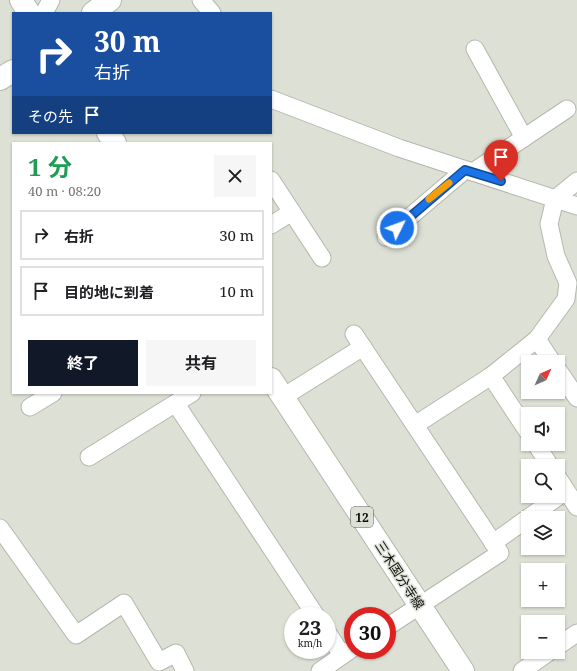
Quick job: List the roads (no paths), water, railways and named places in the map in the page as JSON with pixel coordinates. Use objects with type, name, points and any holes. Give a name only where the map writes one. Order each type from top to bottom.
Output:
[{"type":"main road","points":[[21,0],[28,12]]},
{"type":"main road","points":[[94,12],[110,0]]},
{"type":"main road","points":[[0,79],[12,72]]},
{"type":"main road","name":"三木国分寺線","points":[[277,388],[463,671]]},
{"type":"street","points":[[45,12],[51,0]]},
{"type":"street","points":[[201,0],[211,12]]},
{"type":"street","points":[[475,49],[524,138]]},
{"type":"street","points":[[272,99],[398,148],[577,206]]},
{"type":"street","points":[[386,237],[469,171],[524,138],[567,109]]},
{"type":"street","points":[[415,425],[491,376],[536,339],[566,299],[568,283],[556,256],[549,224],[555,199],[577,181]]},
{"type":"street","points":[[272,182],[322,258]]},
{"type":"street","points":[[272,224],[292,212]]},
{"type":"street","points":[[536,339],[547,355]]},
{"type":"street","points":[[277,388],[359,341],[500,553],[396,621]]},
{"type":"street","points":[[491,376],[521,421]]},
{"type":"street","points":[[565,380],[577,398]]},
{"type":"street","points":[[30,407],[51,394]]},
{"type":"street","points":[[88,457],[191,394]]},
{"type":"street","points":[[176,404],[310,607]]},
{"type":"street","points":[[565,489],[577,507]]},
{"type":"street","points":[[535,511],[543,503]]},
{"type":"street","points":[[493,543],[521,523]]},
{"type":"street","points":[[0,528],[76,635],[124,603],[159,662],[176,653],[184,671]]},
{"type":"street","points":[[565,641],[577,633]]},
{"type":"street","points":[[336,641],[344,648]]},
{"type":"street","points":[[320,671],[344,655]]},
{"type":"street","points":[[522,671],[539,659]]}]
